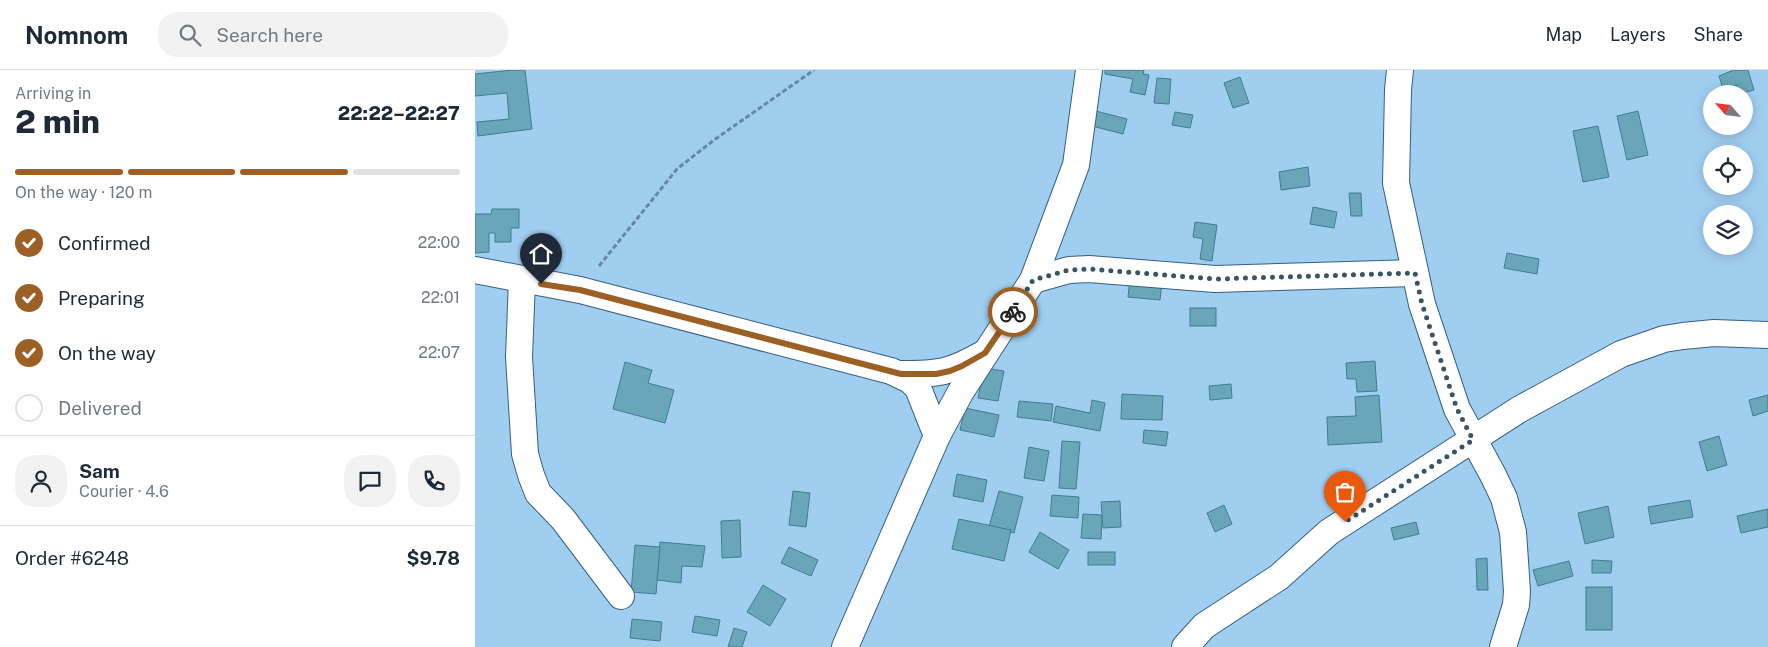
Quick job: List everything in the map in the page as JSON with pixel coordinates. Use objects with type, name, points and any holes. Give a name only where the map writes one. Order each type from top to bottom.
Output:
[{"type":"street","points":[[845,647],[937,436],[960,393],[1033,280],[1076,165],[1089,70]]},
{"type":"street","points":[[1400,70],[1396,183],[1422,304],[1457,409],[1504,498],[1513,532],[1517,591],[1516,605],[1503,647]]},
{"type":"street","points":[[1033,280],[1069,270],[1089,269],[1215,279],[1415,273]]},
{"type":"street","points":[[475,270],[580,290],[901,374],[936,374],[950,371],[985,353]]},
{"type":"street","points":[[522,280],[519,357],[525,454],[531,475],[538,493],[563,519],[621,596]]},
{"type":"street","points":[[1185,647],[1204,626],[1279,577],[1329,532],[1520,409],[1621,354],[1664,339],[1714,333],[1768,335]]},
{"type":"street","points":[[901,374],[918,388],[937,436]]},
{"type":"path","points":[[580,290],[677,169],[714,140],[814,70]]},
{"type":"building","points":[[525,70],[532,129],[478,136],[477,122],[509,119],[507,93],[475,96],[475,74]]},
{"type":"building","points":[[1105,70],[1144,70],[1143,74],[1149,75],[1145,95],[1130,92],[1133,79],[1105,74]]},
{"type":"building","points":[[1734,70],[1748,70],[1752,85],[1722,85],[1719,76]]},
{"type":"building","points":[[1240,77],[1249,103],[1233,108],[1224,83]]},
{"type":"building","points":[[1157,78],[1171,79],[1169,104],[1154,103]]},
{"type":"building","points":[[1096,111],[1127,119],[1123,134],[1092,126]]},
{"type":"building","points":[[1638,111],[1648,155],[1627,160],[1617,116]]},
{"type":"building","points":[[1175,112],[1193,115],[1190,128],[1172,125]]},
{"type":"building","points":[[1598,126],[1609,177],[1583,182],[1573,131]]},
{"type":"building","points":[[1308,167],[1310,186],[1281,190],[1279,172]]},
{"type":"building","points":[[1349,193],[1361,193],[1362,216],[1351,216]]},
{"type":"building","points":[[1313,207],[1337,212],[1334,228],[1310,224]]},
{"type":"building","points":[[492,209],[519,209],[519,228],[511,228],[511,242],[495,242],[495,233],[489,233],[489,252],[475,253],[475,214],[491,214]]},
{"type":"building","points":[[1195,222],[1217,225],[1212,261],[1200,259],[1203,239],[1193,237]]},
{"type":"building","points":[[1507,253],[1539,259],[1537,274],[1504,268]]},
{"type":"building","points":[[1130,278],[1162,281],[1160,300],[1128,297]]},
{"type":"building","points":[[1190,308],[1216,308],[1216,326],[1190,326]]},
{"type":"building","points":[[1375,361],[1377,391],[1357,392],[1356,379],[1347,379],[1346,363]]},
{"type":"building","points":[[625,362],[652,370],[648,383],[674,390],[665,423],[613,409]]},
{"type":"building","points":[[984,368],[1004,371],[998,401],[978,398]]},
{"type":"building","points":[[1231,384],[1232,398],[1210,400],[1209,386]]},
{"type":"building","points":[[1122,394],[1163,396],[1162,420],[1121,419]]},
{"type":"building","points":[[1379,395],[1382,442],[1328,445],[1327,417],[1356,416],[1355,397]]},
{"type":"building","points":[[1768,395],[1768,411],[1753,416],[1749,400]]},
{"type":"building","points":[[1092,400],[1105,403],[1100,431],[1053,422],[1056,406],[1090,413]]},
{"type":"building","points":[[1019,401],[1053,404],[1051,421],[1017,417]]},
{"type":"building","points":[[965,408],[999,415],[994,437],[960,430]]},
{"type":"building","points":[[1144,430],[1168,432],[1166,446],[1143,443]]},
{"type":"building","points":[[1719,436],[1727,465],[1707,471],[1699,442]]},
{"type":"building","points":[[1062,441],[1080,442],[1076,489],[1059,488]]},
{"type":"building","points":[[1029,447],[1049,451],[1044,481],[1024,478]]},
{"type":"building","points":[[957,474],[987,480],[983,502],[953,496]]},
{"type":"building","points":[[793,491],[810,493],[806,527],[789,525]]},
{"type":"building","points":[[999,491],[1023,497],[1014,533],[989,527]]},
{"type":"building","points":[[1052,495],[1079,497],[1078,518],[1050,516]]},
{"type":"building","points":[[1690,500],[1693,517],[1651,524],[1648,507]]},
{"type":"building","points":[[1120,501],[1121,527],[1103,528],[1101,502]]},
{"type":"building","points":[[1224,505],[1232,524],[1215,532],[1207,513]]},
{"type":"building","points":[[1608,506],[1614,537],[1585,544],[1578,513]]},
{"type":"building","points":[[1768,509],[1768,527],[1741,533],[1737,516]]},
{"type":"building","points":[[1083,514],[1102,515],[1101,539],[1081,538]]},
{"type":"building","points":[[959,519],[1011,530],[1004,561],[952,549]]},
{"type":"building","points":[[740,520],[741,557],[722,558],[721,521]]},
{"type":"building","points":[[1416,522],[1419,534],[1394,540],[1391,528]]},
{"type":"building","points":[[1040,532],[1069,550],[1058,569],[1029,552]]},
{"type":"building","points":[[660,542],[705,546],[702,567],[682,566],[681,583],[657,580]]},
{"type":"building","points":[[635,545],[660,547],[656,594],[631,592]]},
{"type":"building","points":[[789,547],[818,560],[811,576],[781,563]]},
{"type":"building","points":[[1088,552],[1115,552],[1115,565],[1088,565]]},
{"type":"building","points":[[1487,558],[1488,590],[1477,590],[1476,559]]},
{"type":"building","points":[[1592,560],[1612,561],[1611,573],[1592,573]]},
{"type":"building","points":[[1569,561],[1573,576],[1538,586],[1533,570]]},
{"type":"building","points":[[763,585],[786,599],[770,626],[747,612]]},
{"type":"building","points":[[1586,587],[1612,587],[1612,630],[1586,630]]},
{"type":"building","points":[[695,616],[720,620],[717,636],[692,632]]},
{"type":"building","points":[[632,619],[662,622],[660,641],[630,638]]},
{"type":"building","points":[[734,628],[747,632],[742,647],[728,647]]},
{"type":"way so far","points":[[1013,312],[1033,280],[1069,270],[1089,269],[1215,279],[1415,273],[1422,304],[1457,409],[1473,440],[1345,522]]},
{"type":"route","points":[[541,284],[580,290],[901,374],[936,374],[962,366],[985,353],[1013,312]]}]
